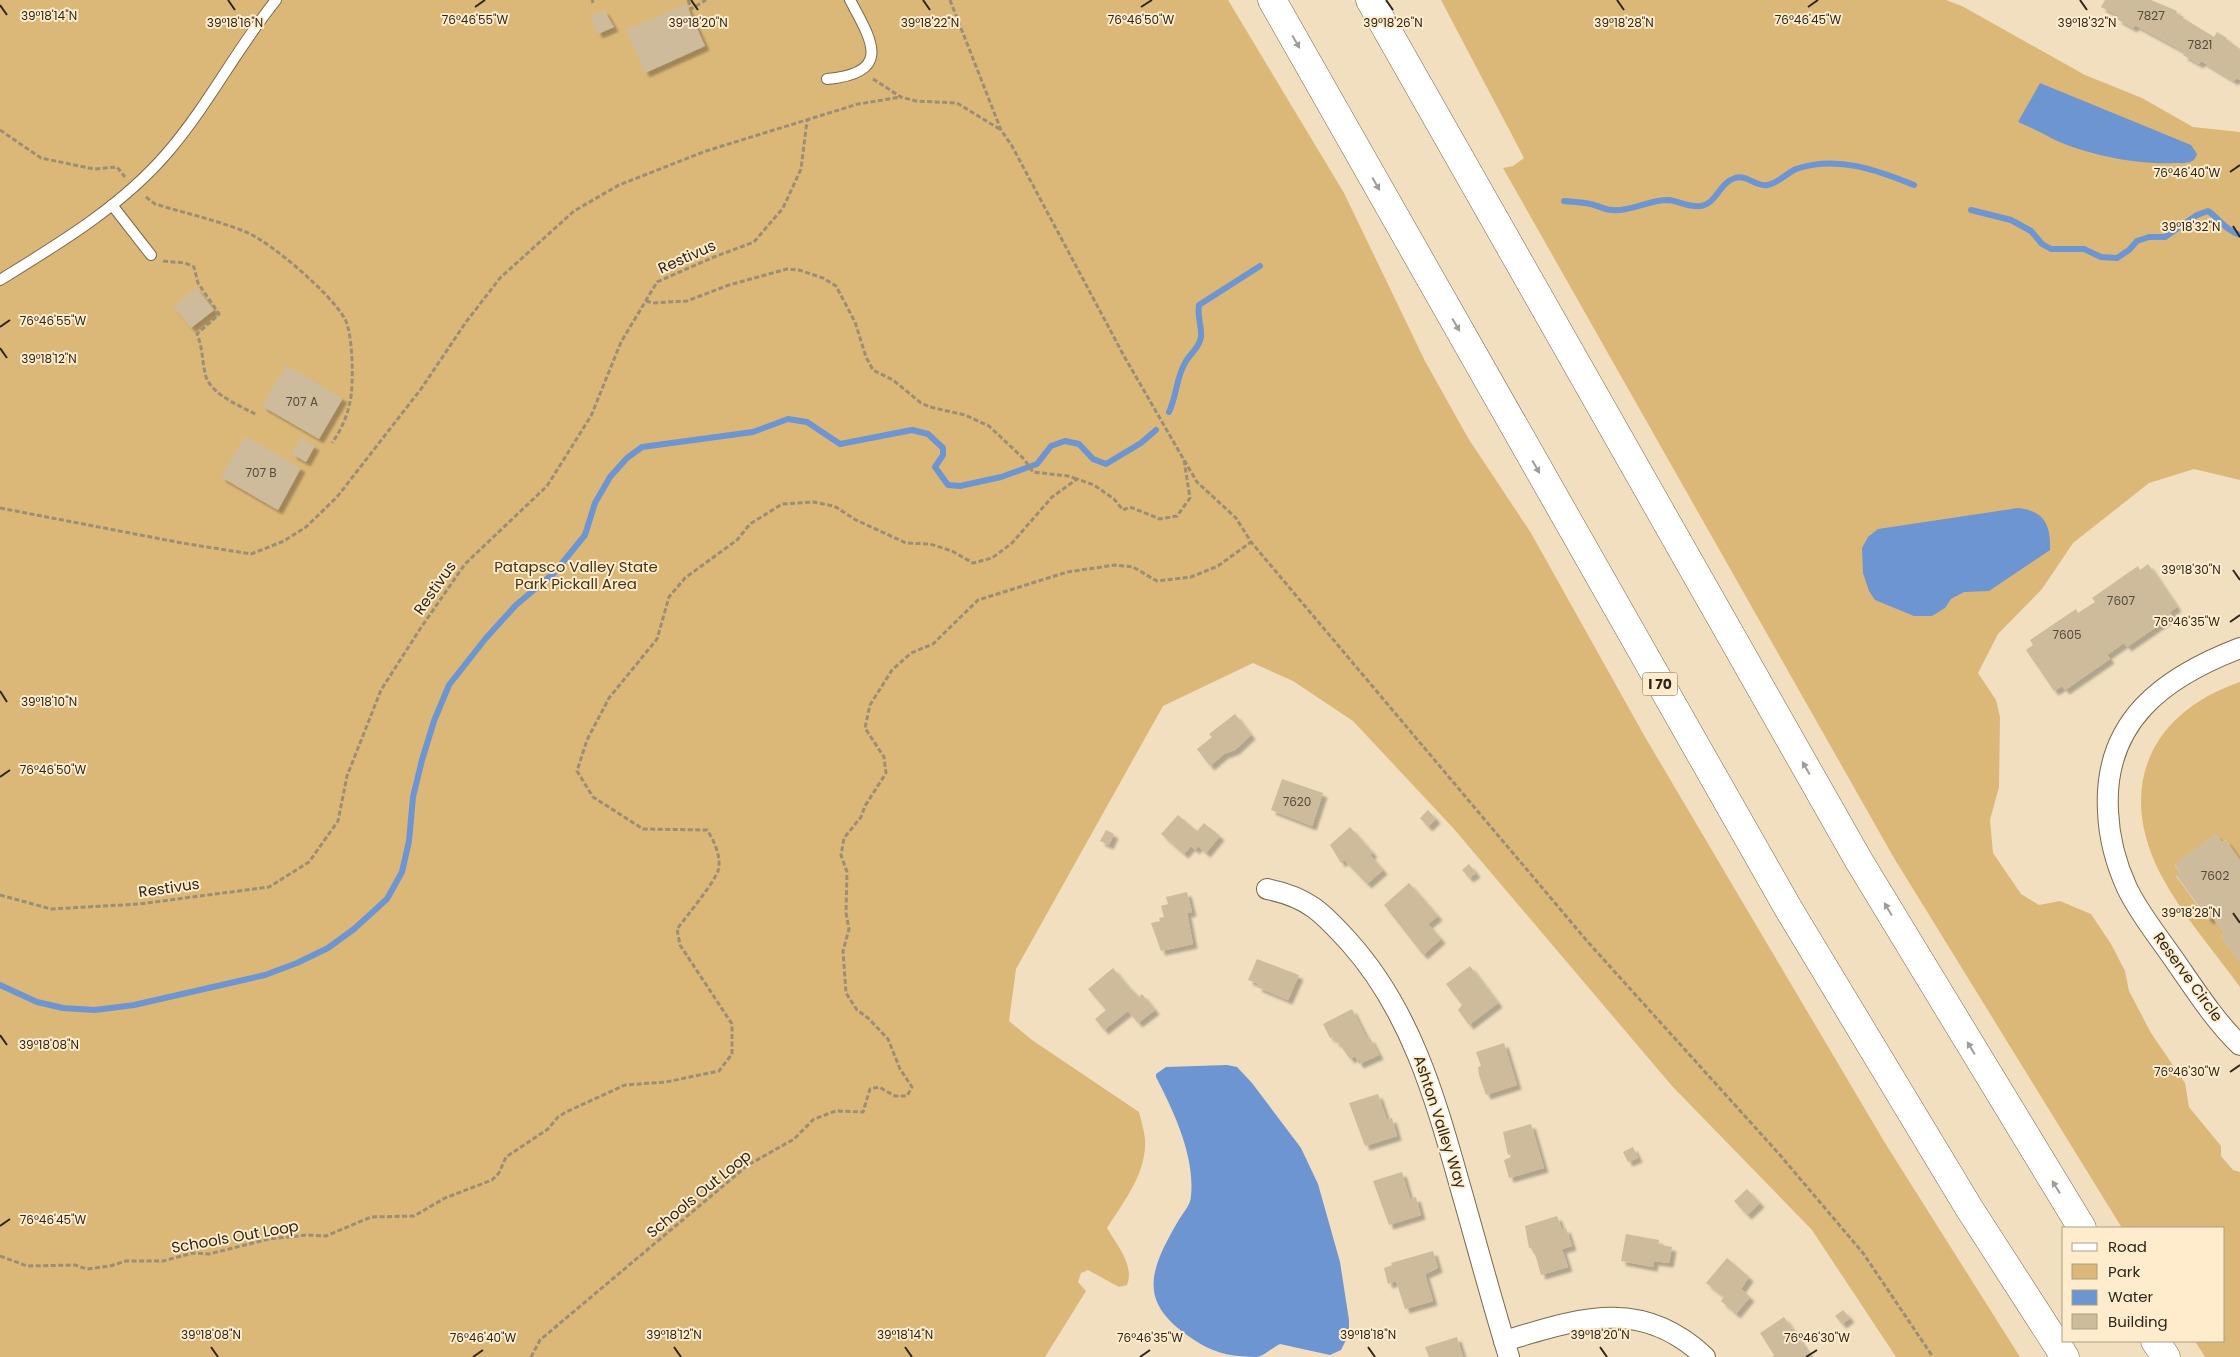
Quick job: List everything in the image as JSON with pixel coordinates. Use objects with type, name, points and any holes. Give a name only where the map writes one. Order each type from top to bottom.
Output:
[{"type":"highway","name":"I 70","points":[[1272,0],[1788,908],[1958,1191],[2064,1357]]},
{"type":"highway","points":[[1370,0],[1859,861],[2081,1227]]},
{"type":"highway","points":[[2156,1342],[2166,1357]]},
{"type":"street","name":"Reserve Circle","points":[[2240,648],[2197,666],[2168,685],[2147,702],[2118,742],[2109,768],[2107,800],[2109,831],[2127,887],[2141,913],[2214,1016],[2240,1045]]},
{"type":"street","name":"Ashton Valley Way","points":[[1267,889],[1288,893],[1309,903],[1324,914],[1359,953],[1398,1012],[1422,1060],[1506,1349]]},
{"type":"street","points":[[1506,1349],[1579,1320],[1609,1317],[1641,1319],[1674,1334],[1705,1357]]},
{"type":"lane","points":[[0,280],[71,236],[112,205],[168,152],[200,110],[276,0]]},
{"type":"lane","points":[[828,79],[843,78],[860,71],[869,64],[872,57],[870,38],[850,0]]},
{"type":"lane","points":[[112,205],[151,255]]},
{"type":"path","points":[[688,0],[691,8],[706,0]]},
{"type":"path","points":[[950,0],[1001,130],[1198,482],[1236,518],[1251,542],[1587,941],[1780,1155],[1856,1246],[1934,1357]]},
{"type":"path","points":[[860,71],[901,97],[916,101],[957,103],[1001,130]]},
{"type":"path","points":[[0,508],[182,544],[252,554],[284,541],[306,527],[337,497],[421,389],[466,322],[500,278],[574,211],[619,185],[706,151],[858,104],[901,97]]},
{"type":"path","name":"Restivus","points":[[0,895],[51,909],[139,904],[269,887],[309,862],[338,821],[347,776],[381,690],[465,564],[547,486],[591,416],[621,342],[657,282],[754,242],[784,208],[801,169],[808,121]]},
{"type":"path","points":[[0,130],[41,158],[94,169],[117,167],[134,186],[155,204],[246,232],[269,244],[318,288],[345,319],[350,335],[352,353],[351,400],[342,428],[332,443]]},
{"type":"path","points":[[151,255],[165,262],[185,263],[194,268],[198,283],[219,314],[197,334],[202,346],[206,378],[212,388],[257,415]]},
{"type":"path","points":[[646,301],[653,303],[687,301],[729,285],[787,269],[799,270],[823,278],[836,286],[855,322],[866,357],[873,370],[893,380],[925,405],[965,415],[988,426],[1024,459],[1033,472],[1068,476],[1094,484],[1114,499],[1123,510],[1130,507],[1160,519],[1177,516],[1190,498],[1184,460]]},
{"type":"path","name":"Schools Out Loop","points":[[0,1256],[27,1266],[75,1265],[87,1269],[117,1265],[126,1261],[163,1261],[193,1253],[209,1254],[269,1239],[307,1235],[326,1236],[371,1217],[414,1216],[445,1198],[492,1180],[499,1173],[506,1157],[548,1129],[558,1117],[566,1112],[625,1085],[666,1082],[719,1071],[732,1054],[732,1024],[680,945],[677,929],[718,870],[718,856],[712,838],[707,830],[643,829],[593,797],[577,771],[587,740],[609,698],[657,639],[669,597],[685,578],[737,540],[750,524],[782,504],[814,502],[834,506],[864,524],[906,543],[930,544],[952,552],[973,563],[992,558],[1012,543],[1052,497],[1077,479]]},
{"type":"path","name":"Schools Out Loop","points":[[531,1357],[540,1340],[748,1165],[794,1138],[814,1119],[836,1111],[863,1112],[870,1089],[879,1087],[895,1096],[907,1096],[912,1088],[900,1069],[888,1039],[857,1010],[846,992],[843,951],[849,930],[846,913],[847,872],[841,855],[844,838],[861,818],[865,806],[886,773],[884,756],[865,728],[870,705],[892,670],[911,653],[933,644],[978,600],[1067,572],[1115,565],[1133,567],[1157,581],[1191,577],[1218,566],[1251,542]]},
{"type":"green space","name":"Patapsco Valley State Park Pickall Area","points":[[0,0],[1228,0],[1344,193],[1425,361],[1468,438],[1531,533],[1645,737],[1885,1143],[2020,1357],[1896,1357],[1812,1230],[1672,1086],[1454,829],[1353,721],[1293,681],[1253,663],[1163,706],[1016,969],[1009,1021],[1032,1040],[1139,1112],[1145,1139],[1145,1151],[1138,1175],[1127,1197],[1107,1228],[1127,1262],[1129,1277],[1127,1285],[1119,1287],[1088,1270],[1081,1273],[1078,1282],[1086,1291],[1045,1357],[0,1357]]},
{"type":"green space","points":[[1441,0],[1946,0],[1962,6],[2085,75],[2142,98],[2193,127],[2240,132],[2240,480],[2194,469],[2149,483],[2073,543],[2042,589],[1998,634],[1978,673],[1996,700],[2000,717],[1999,787],[1990,820],[1993,853],[2021,894],[2039,905],[2060,901],[2091,914],[2111,944],[2125,971],[2129,991],[2151,1033],[2185,1083],[2189,1107],[2221,1146],[2221,1156],[2233,1170],[2240,1172],[2240,1357],[2205,1357],[2196,1342],[2225,1342],[2225,1227],[2121,1227],[1894,858],[1503,168],[1513,166],[1524,158]]},
{"type":"green space","points":[[2240,682],[2240,860],[2226,840],[2222,842],[2216,834],[2175,865],[2180,873],[2176,876],[2208,920],[2212,917],[2224,933],[2221,936],[2240,963],[2240,987],[2188,919],[2161,875],[2148,843],[2142,813],[2142,784],[2150,758],[2163,734],[2183,713],[2209,696]]},
{"type":"water","points":[[2040,83],[2191,145],[2197,154],[2196,158],[2191,162],[2185,163],[2129,161],[2081,150],[2053,139],[2018,122]]},
{"type":"water","points":[[2018,508],[2034,512],[2044,520],[2049,533],[2050,550],[1989,591],[1964,592],[1951,599],[1945,608],[1932,616],[1914,616],[1875,600],[1869,591],[1863,573],[1862,548],[1868,537],[1878,529]]},
{"type":"water","points":[[1227,1065],[1237,1067],[1252,1083],[1301,1148],[1318,1184],[1340,1262],[1349,1320],[1349,1334],[1341,1350],[1330,1355],[1280,1344],[1257,1357],[1219,1352],[1199,1343],[1180,1329],[1166,1316],[1158,1303],[1154,1290],[1154,1275],[1166,1242],[1189,1203],[1191,1181],[1190,1165],[1182,1135],[1156,1074],[1166,1067]]},
{"type":"building","points":[[2105,0],[2151,0],[2177,11],[2176,13],[2183,18],[2214,37],[2217,32],[2240,49],[2240,80],[2236,78],[2234,81],[2201,61],[2199,64],[2183,55],[2185,52],[2135,25],[2133,28],[2117,19],[2119,16],[2101,7]]},
{"type":"building","points":[[686,4],[705,46],[645,73],[626,30]]},
{"type":"building","points":[[604,10],[614,27],[598,34],[590,16]]},
{"type":"building","points":[[196,288],[214,310],[191,328],[173,306]]},
{"type":"building","points":[[286,365],[343,398],[319,439],[262,406]]},
{"type":"building","points":[[245,436],[301,468],[278,510],[221,477]]},
{"type":"building","points":[[301,438],[315,446],[306,462],[292,454]]},
{"type":"building","points":[[2148,564],[2177,607],[2170,612],[2172,616],[2127,647],[2124,643],[2107,655],[2110,659],[2065,690],[2062,686],[2054,691],[2026,650],[2033,645],[2030,640],[2076,609],[2078,613],[2095,602],[2092,598],[2138,566],[2140,570]]},
{"type":"building","points":[[1235,714],[1251,735],[1235,750],[1224,754],[1210,766],[1197,749],[1212,737],[1209,734]]},
{"type":"building","points":[[1282,779],[1323,793],[1312,826],[1271,810]]},
{"type":"building","points":[[1428,810],[1436,819],[1428,827],[1420,818]]},
{"type":"building","points":[[1178,815],[1197,831],[1204,823],[1220,836],[1206,853],[1198,846],[1195,850],[1191,846],[1184,854],[1161,834]]},
{"type":"building","points":[[1350,827],[1373,853],[1370,855],[1383,870],[1367,884],[1344,860],[1341,863],[1330,845]]},
{"type":"building","points":[[1106,830],[1114,834],[1109,845],[1100,841]]},
{"type":"building","points":[[2216,834],[2222,842],[2226,840],[2240,860],[2240,963],[2221,936],[2224,933],[2212,917],[2209,920],[2176,875],[2180,873],[2175,864]]},
{"type":"building","points":[[1469,864],[1476,873],[1469,878],[1462,870]]},
{"type":"building","points":[[1409,883],[1438,916],[1428,924],[1441,939],[1423,955],[1384,905]]},
{"type":"building","points":[[1187,892],[1192,912],[1187,913],[1193,944],[1161,951],[1151,923],[1160,921],[1159,918],[1164,917],[1161,906],[1168,904],[1166,897]]},
{"type":"building","points":[[1257,959],[1299,975],[1288,1000],[1257,987],[1259,984],[1248,980]]},
{"type":"building","points":[[1470,966],[1498,1003],[1469,1025],[1458,1010],[1462,1005],[1446,984]]},
{"type":"building","points":[[1113,968],[1139,997],[1142,994],[1155,1010],[1138,1023],[1128,1011],[1104,1030],[1095,1019],[1106,1010],[1088,989]]},
{"type":"building","points":[[1352,1009],[1367,1039],[1370,1038],[1379,1055],[1359,1064],[1355,1056],[1350,1059],[1338,1042],[1336,1043],[1333,1037],[1330,1038],[1323,1024]]},
{"type":"building","points":[[1504,1043],[1517,1085],[1486,1095],[1479,1075],[1478,1067],[1481,1066],[1476,1052]]},
{"type":"building","points":[[1378,1094],[1387,1120],[1392,1118],[1397,1136],[1365,1146],[1349,1103]]},
{"type":"building","points":[[1531,1124],[1544,1168],[1509,1178],[1504,1160],[1511,1157],[1510,1154],[1508,1155],[1503,1132]]},
{"type":"building","points":[[1633,1147],[1638,1158],[1628,1162],[1623,1152]]},
{"type":"building","points":[[1402,1172],[1410,1199],[1416,1197],[1421,1215],[1389,1225],[1373,1181]]},
{"type":"building","points":[[1747,1189],[1760,1203],[1747,1215],[1734,1201]]},
{"type":"building","points":[[1557,1216],[1562,1230],[1566,1228],[1572,1246],[1562,1249],[1568,1267],[1541,1275],[1536,1257],[1531,1248],[1529,1248],[1525,1226]]},
{"type":"building","points":[[1626,1234],[1659,1240],[1658,1244],[1672,1247],[1669,1263],[1654,1261],[1653,1267],[1621,1261]]},
{"type":"building","points":[[1433,1251],[1438,1268],[1425,1274],[1433,1301],[1405,1309],[1396,1281],[1388,1284],[1384,1268],[1392,1265],[1391,1263]]},
{"type":"building","points":[[1727,1258],[1749,1277],[1741,1289],[1750,1297],[1736,1314],[1721,1301],[1724,1297],[1706,1283]]},
{"type":"building","points":[[1843,1310],[1850,1318],[1842,1324],[1835,1316]]},
{"type":"building","points":[[1784,1317],[1810,1355],[1807,1357],[1772,1357],[1774,1355],[1760,1333]]},
{"type":"building","points":[[1457,1337],[1463,1357],[1429,1357],[1425,1347]]},
{"type":"waterway","points":[[1564,201],[1587,203],[1612,210],[1668,200],[1701,206],[1711,201],[1725,184],[1735,178],[1739,177],[1767,185],[1774,183],[1796,169],[1827,163],[1856,166],[1886,174],[1914,185]]},
{"type":"waterway","points":[[1971,210],[2011,220],[2031,231],[2042,244],[2051,249],[2084,249],[2101,257],[2117,258],[2129,250],[2137,241],[2149,237],[2165,237],[2197,215],[2208,211],[2226,227],[2240,235]]},
{"type":"waterway","points":[[1169,412],[1182,369],[1200,341],[1199,305],[1260,266]]},
{"type":"waterway","points":[[0,985],[37,1002],[63,1008],[95,1010],[134,1005],[265,975],[297,963],[328,948],[354,929],[387,899],[402,872],[409,841],[413,797],[422,760],[434,721],[449,685],[486,638],[516,605],[554,573],[585,535],[595,503],[610,477],[627,458],[642,447],[753,432],[788,419],[807,422],[840,444],[912,430],[928,434],[943,448],[943,455],[935,467],[948,485],[960,486],[1001,477],[1037,464],[1051,446],[1065,441],[1079,444],[1093,459],[1106,464],[1141,443],[1156,430]]}]
